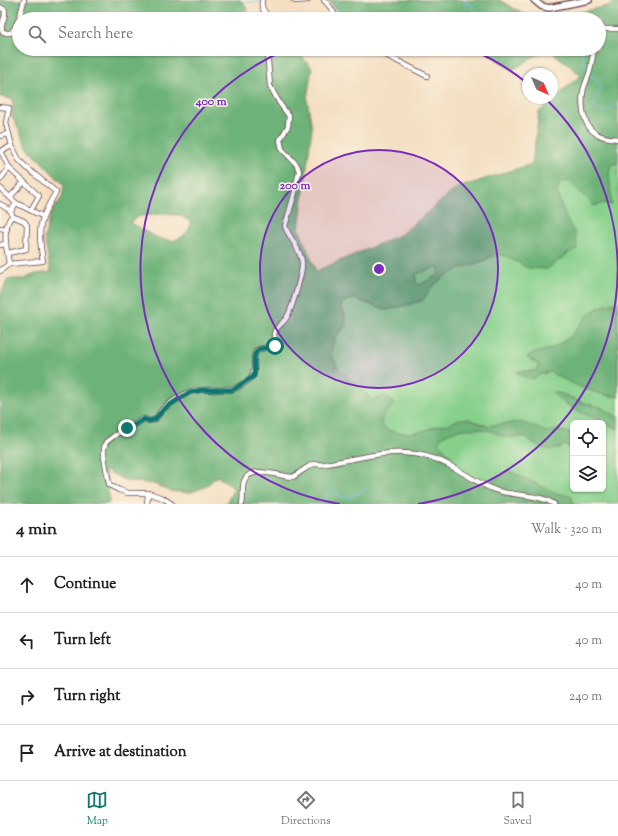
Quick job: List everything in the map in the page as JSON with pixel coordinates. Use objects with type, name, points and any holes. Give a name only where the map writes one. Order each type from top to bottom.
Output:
[{"type":"main road","points":[[534,0],[544,8],[549,8],[588,0]]},
{"type":"street","points":[[21,12],[24,0]]},
{"type":"street","points":[[294,0],[301,2],[308,0]]},
{"type":"street","points":[[324,0],[334,12]]},
{"type":"street","points":[[261,2],[266,12]]},
{"type":"street","points":[[0,6],[6,10],[6,15],[0,27],[6,34],[12,32]]},
{"type":"street","points":[[606,29],[618,28]]},
{"type":"street","points":[[172,504],[162,498],[148,493],[128,493],[109,484],[104,457],[104,448],[106,442],[122,430],[133,426],[144,419],[149,421],[154,420],[165,408],[190,392],[202,390],[231,390],[250,379],[254,376],[255,371],[255,352],[258,350],[273,348],[275,346],[276,343],[274,333],[291,310],[302,263],[300,254],[285,226],[295,192],[299,171],[297,165],[282,149],[280,140],[288,126],[289,116],[270,86],[268,56]]},
{"type":"street","points":[[388,56],[427,76]]},
{"type":"street","points":[[592,56],[583,93],[583,112],[585,120],[594,133],[605,137],[618,139]]},
{"type":"street","points":[[0,107],[9,108],[6,123],[8,134],[19,160],[56,192],[42,216],[39,240],[43,261],[9,264],[0,271]]},
{"type":"street","points":[[0,136],[8,134]]},
{"type":"street","points":[[12,146],[1,151],[9,168],[34,189],[39,196],[30,210]]},
{"type":"street","points":[[0,180],[9,168]]},
{"type":"street","points":[[11,196],[24,182]]},
{"type":"street","points":[[0,188],[11,196],[16,203],[42,216]]},
{"type":"street","points":[[12,216],[11,211],[16,203]]},
{"type":"street","points":[[0,204],[11,211]]},
{"type":"street","points":[[9,264],[6,244],[8,220],[12,216]]},
{"type":"street","points":[[8,253],[26,250],[27,225],[24,221],[12,216]]},
{"type":"street","points":[[0,228],[7,229]]},
{"type":"street","points":[[0,245],[6,244]]},
{"type":"street","points":[[242,504],[245,480],[249,475],[266,472],[294,477],[315,464],[325,465],[388,452],[414,454],[435,459],[495,490],[519,496],[541,498],[554,504]]},
{"type":"street","points":[[147,504],[148,493]]},
{"type":"green space","points":[[0,0],[241,0],[248,10],[248,12],[12,12],[12,56],[301,56],[312,68],[307,99],[312,128],[299,229],[316,271],[400,235],[457,188],[532,164],[539,112],[548,104],[558,104],[558,95],[581,75],[557,56],[606,56],[606,12],[580,12],[611,5],[618,0],[618,39],[616,43],[618,51],[618,163],[611,165],[609,173],[612,205],[604,203],[594,206],[569,181],[560,182],[557,193],[566,218],[575,234],[577,249],[570,252],[547,269],[528,268],[506,256],[496,254],[483,261],[459,269],[444,277],[432,287],[422,301],[387,310],[354,299],[345,301],[341,306],[345,315],[346,324],[335,339],[330,353],[340,371],[373,401],[384,395],[395,404],[383,416],[381,424],[387,430],[398,433],[410,433],[449,424],[459,419],[469,419],[487,426],[520,422],[545,432],[559,431],[570,434],[570,447],[565,445],[551,450],[539,447],[525,437],[505,437],[491,431],[478,429],[462,429],[454,431],[442,437],[438,442],[451,457],[454,468],[482,487],[509,471],[556,493],[571,496],[574,504],[228,504],[227,502],[234,488],[217,476],[205,487],[189,493],[170,491],[154,484],[126,481],[105,470],[110,501],[108,504],[0,504],[0,295],[8,279],[24,279],[36,274],[51,272],[44,238],[51,213],[62,198],[64,185],[27,147],[12,116],[13,99],[0,97]],"holes":[[[161,214],[179,215],[191,222],[189,229],[184,235],[178,239],[171,240],[164,240],[149,234],[130,222],[140,216]],[[437,267],[439,268],[439,274],[420,285],[416,283],[416,274]]]},
{"type":"green space","points":[[329,0],[499,0],[521,12],[399,12],[383,8],[368,12],[338,12]]},
{"type":"green space","points":[[492,56],[535,56],[512,70]]},
{"type":"green space","points":[[618,150],[618,504],[463,504],[330,390],[320,307],[509,203]]},
{"type":"green space","points":[[618,302],[618,397],[601,394],[583,388],[550,372],[541,374],[533,379],[519,375],[517,371],[536,371],[539,365],[527,357],[531,354],[553,348],[570,337],[591,312],[603,306]]},
{"type":"green space","points":[[552,392],[600,407],[618,417],[618,429],[606,424],[606,420],[598,420],[574,409]]},
{"type":"waterway","points":[[241,0],[243,2],[261,1]]},
{"type":"waterway","points":[[332,0],[343,12]]},
{"type":"waterway","points":[[464,12],[465,2],[470,4],[476,12]]},
{"type":"waterway","points":[[378,12],[388,10],[405,12]]},
{"type":"waterway","points":[[583,56],[588,71]]},
{"type":"waterway","points":[[591,75],[599,83],[601,89],[595,102],[595,107],[607,111],[618,104]]},
{"type":"waterway","points":[[322,504],[325,501],[330,489],[344,498],[355,495],[367,488]]},
{"type":"route","points":[[127,428],[144,419],[149,421],[154,420],[165,408],[190,392],[215,389],[231,390],[236,388],[254,376],[255,352],[258,350],[273,348],[275,346]]}]
